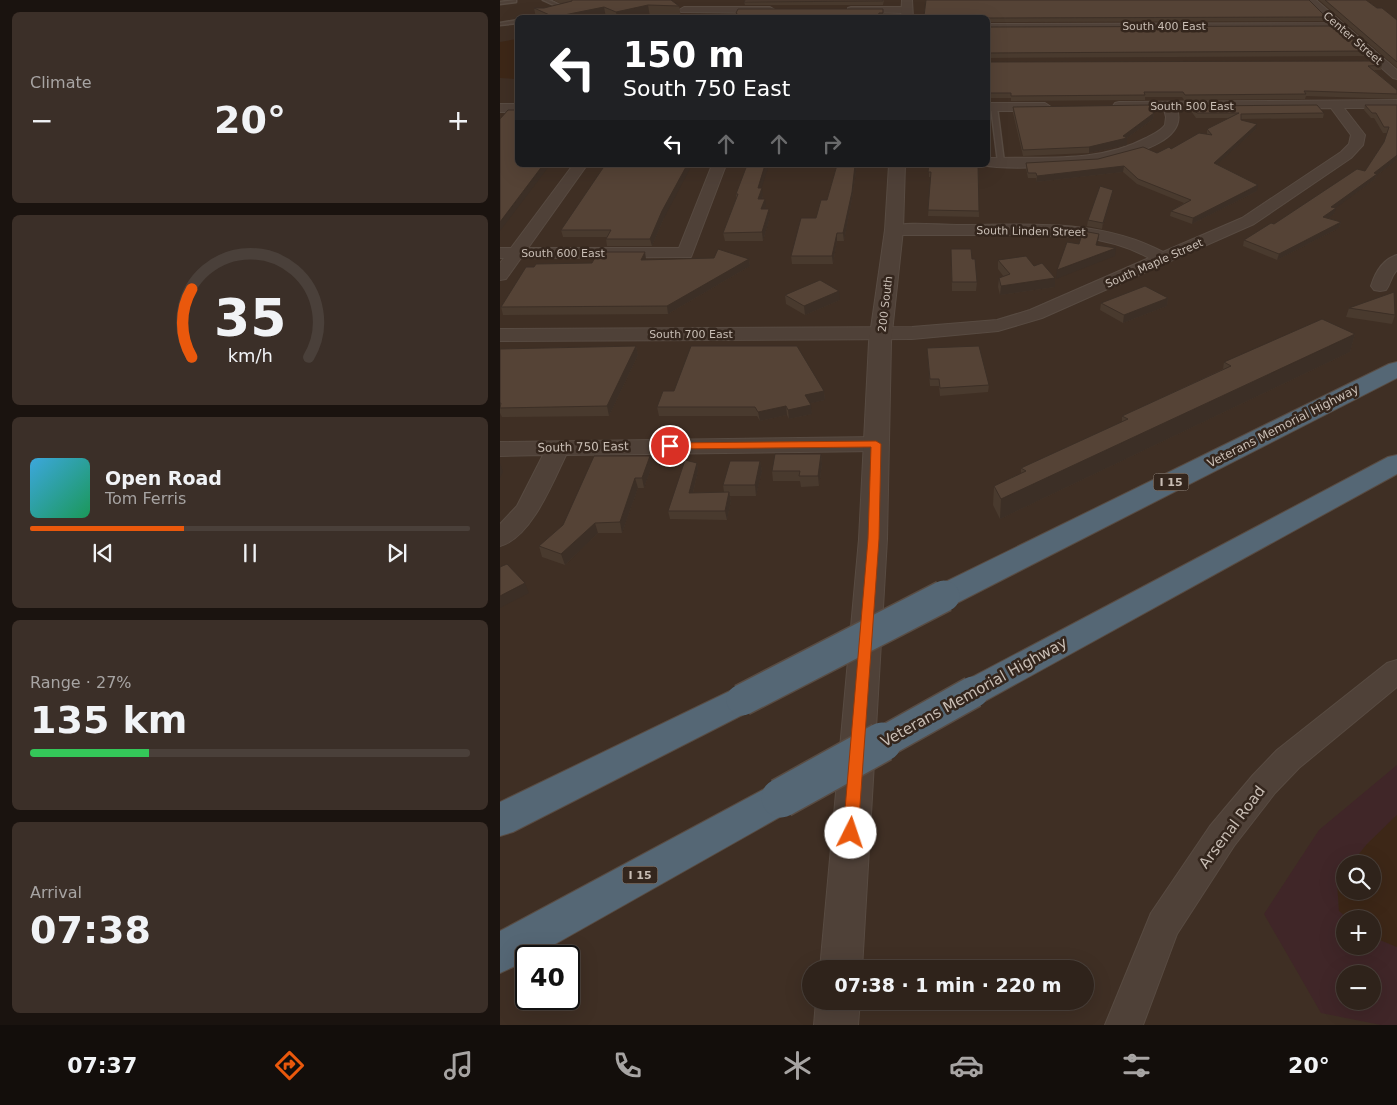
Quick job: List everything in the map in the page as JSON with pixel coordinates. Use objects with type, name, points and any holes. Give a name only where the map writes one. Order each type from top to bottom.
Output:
[{"type":"highway","name":"Veterans Memorial Highway","points":[[500,820],[1397,369]]},
{"type":"highway","name":"Veterans Memorial Highway","points":[[500,953],[973,692],[1397,463]]},
{"type":"street","points":[[718,14],[727,0]]},
{"type":"street","name":"Center Street","points":[[1310,0],[1397,76]]},
{"type":"street","points":[[844,10],[907,9]]},
{"type":"street","points":[[684,10],[718,14],[778,10]]},
{"type":"street","name":"South 400 East","points":[[990,27],[1340,26]]},
{"type":"street","points":[[1360,61],[1380,61]]},
{"type":"street","name":"South Maple Street","points":[[882,334],[948,331],[998,325],[1036,314],[1248,221],[1346,155],[1356,145],[1358,135],[1353,126],[1334,104]]},
{"type":"street","name":"South 500 East","points":[[1111,106],[1397,104]]},
{"type":"street","points":[[994,162],[1064,161],[1107,156],[1128,151],[1149,143],[1170,129],[1174,118],[1169,106]]},
{"type":"street","points":[[991,107],[1062,107]]},
{"type":"street","points":[[500,108],[515,108]]},
{"type":"street","points":[[500,275],[508,253],[578,167]]},
{"type":"street","name":"South 600 East","points":[[508,253],[685,253],[718,167]]},
{"type":"street","name":"200 South","points":[[841,960],[873,539],[882,334],[894,230],[898,167]]},
{"type":"street","name":"South Linden Street","points":[[894,230],[1046,230],[1090,232],[1121,239],[1153,252],[1162,259]]},
{"type":"street","points":[[1380,286],[1383,274],[1397,260]]},
{"type":"street","name":"South 700 East","points":[[500,335],[882,334]]},
{"type":"street","name":"South 750 East","points":[[500,448],[876,444]]},
{"type":"street","points":[[500,538],[527,510],[558,448]]},
{"type":"street","name":"Arsenal Road","points":[[1124,1025],[1163,925],[1222,836],[1264,784],[1288,759],[1397,671]]},
{"type":"street","points":[[836,1025],[837,1010]]},
{"type":"lane","points":[[545,0],[571,11],[563,12]]},
{"type":"lane","points":[[500,3],[514,1]]},
{"type":"lane","points":[[500,24],[515,22]]},
{"type":"lane","points":[[991,107],[994,162]]},
{"type":"shaded area","points":[[515,39],[515,79],[500,78],[500,42]]},
{"type":"shaded area","points":[[1397,765],[1397,815],[1358,855],[1336,855],[1336,900],[1338,900],[1339,910],[1336,910],[1336,955],[1381,955],[1381,940],[1397,947],[1397,1025],[1381,1025],[1321,1013],[1264,914],[1319,830]]},
{"type":"shaded area","points":[[1397,815],[1397,947],[1381,940],[1381,910],[1339,910],[1338,900],[1381,900],[1381,855],[1358,855]]},
{"type":"building","points":[[671,0],[679,6],[648,5],[616,12],[604,7],[564,15],[550,15],[534,8],[544,8],[572,1]]},
{"type":"building","points":[[745,0],[883,0],[883,1],[744,2]]},
{"type":"building","points":[[926,0],[1309,0],[1326,17],[990,18],[990,15],[924,15]]},
{"type":"building","points":[[1325,0],[1366,0],[1377,8],[1382,8],[1397,20],[1397,62]]},
{"type":"building","points":[[738,9],[883,9],[883,13],[879,13],[879,15],[738,15],[736,13]]},
{"type":"building","points":[[1337,26],[1365,51],[990,53],[990,27]]},
{"type":"building","points":[[1378,61],[1382,65],[1368,66],[1397,90],[1397,94],[1304,91],[1306,94],[1185,95],[1183,92],[1144,92],[1145,95],[1011,96],[1011,93],[990,93],[990,62]]},
{"type":"building","points":[[1151,105],[1154,113],[1123,136],[1127,138],[1089,147],[1023,150],[1013,107]]},
{"type":"building","points":[[1317,105],[1324,113],[1241,114],[1241,120],[1257,124],[1214,163],[1258,185],[1193,218],[1171,211],[1191,200],[1138,179],[1124,166],[1037,176],[1036,173],[1028,173],[1026,163],[1098,159],[1143,147],[1157,153],[1169,147],[1171,149],[1199,133],[1212,135],[1207,129],[1239,113],[1197,113],[1192,106]]},
{"type":"building","points":[[1365,105],[1397,105],[1397,155],[1374,173],[1377,174],[1331,207],[1336,208],[1323,217],[1341,222],[1279,254],[1244,240],[1271,223],[1274,224],[1357,169],[1365,171],[1384,142],[1389,127],[1384,127],[1376,113],[1372,113]]},
{"type":"building","points":[[508,110],[515,110],[515,167],[541,167],[500,222],[500,119]]},
{"type":"building","points":[[604,167],[686,167],[662,211],[650,239],[606,239],[611,230],[561,230]]},
{"type":"building","points":[[746,167],[764,167],[758,188],[762,188],[758,199],[765,199],[761,209],[769,209],[762,232],[723,233],[738,194],[736,194]]},
{"type":"building","points":[[836,167],[855,167],[852,192],[843,233],[837,233],[832,256],[791,256],[801,218],[816,218],[821,200],[827,200]]},
{"type":"building","points":[[929,167],[978,167],[979,211],[928,210],[931,172],[928,172]]},
{"type":"building","points":[[1100,186],[1113,190],[1103,223],[1088,220]]},
{"type":"building","points":[[1083,231],[1099,234],[1096,245],[1116,248],[1057,270],[1067,242],[1079,244]]},
{"type":"building","points":[[718,249],[749,259],[667,306],[501,307],[526,267],[534,267],[536,264],[592,263],[598,252],[645,252],[641,260],[714,258]]},
{"type":"building","points":[[951,249],[971,249],[972,259],[975,259],[977,282],[952,282]]},
{"type":"building","points":[[1026,256],[1034,266],[1042,263],[1055,278],[1001,286],[999,278],[1010,274],[998,260]]},
{"type":"building","points":[[820,280],[839,291],[804,306],[785,295]]},
{"type":"building","points":[[1145,286],[1168,298],[1124,315],[1101,303]]},
{"type":"building","points":[[1394,292],[1395,315],[1349,308]]},
{"type":"building","points":[[1322,319],[1355,334],[1001,499],[994,486],[1026,471],[1021,468],[1128,419],[1122,416],[1231,366],[1224,362]]},
{"type":"building","points":[[636,346],[607,406],[500,408],[500,349]]},
{"type":"building","points":[[691,346],[797,346],[824,391],[805,395],[811,405],[788,410],[786,406],[758,412],[755,407],[657,407],[663,391],[674,391]]},
{"type":"building","points":[[979,346],[989,385],[940,388],[939,379],[930,379],[927,348]]},
{"type":"building","points":[[775,454],[821,454],[818,476],[799,476],[800,471],[772,471]]},
{"type":"building","points":[[594,456],[650,456],[642,478],[635,478],[620,522],[595,523],[561,554],[539,546],[563,525]]},
{"type":"building","points":[[685,460],[697,463],[689,493],[729,492],[725,511],[668,511]]},
{"type":"building","points":[[730,461],[760,461],[755,485],[723,485]]},
{"type":"building","points":[[507,564],[525,583],[500,596],[500,567]]},
{"type":"route","points":[[670,446],[876,444],[873,539],[851,833]]}]
